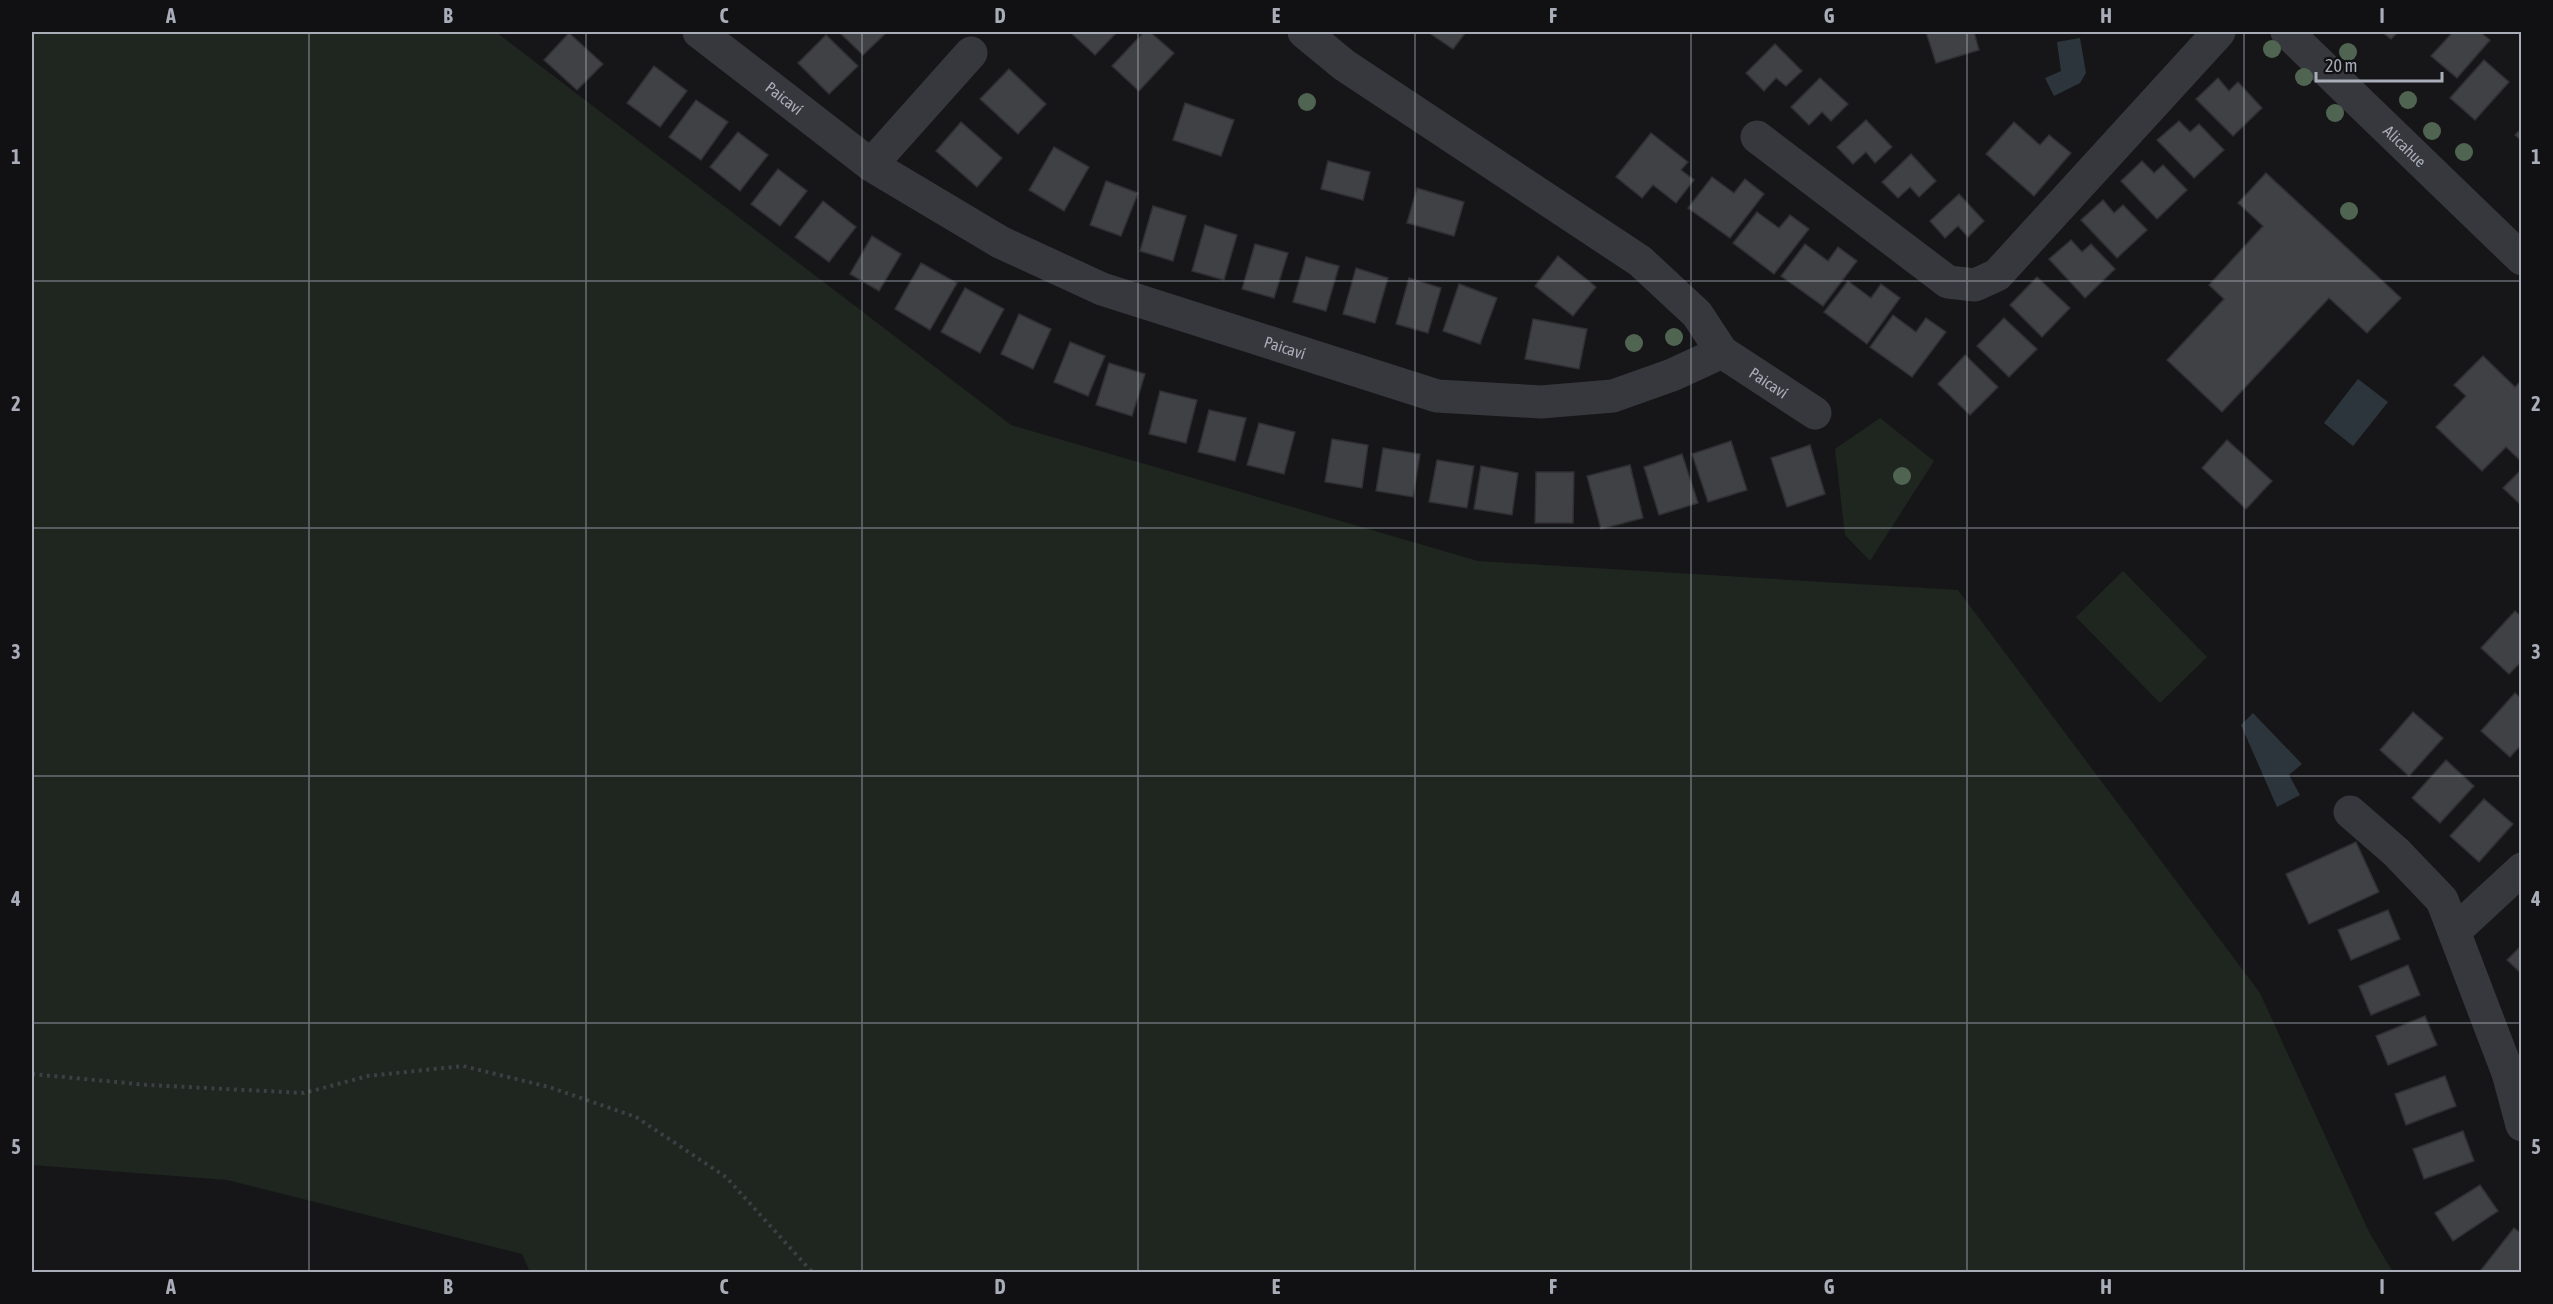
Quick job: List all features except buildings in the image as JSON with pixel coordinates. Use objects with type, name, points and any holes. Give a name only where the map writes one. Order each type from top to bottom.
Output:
[{"type":"street","name":"Paicaví","points":[[699,32],[871,165],[1000,242],[1102,289],[1437,396],[1541,402],[1613,396],[1672,375],[1722,352]]},
{"type":"street","name":"Paicaví","points":[[1304,32],[1344,66],[1640,261],[1697,314],[1722,352],[1815,413]]},
{"type":"street","points":[[1757,137],[1948,282],[1975,285],[1997,275],[2219,32]]},
{"type":"street","name":"Alicahue","points":[[2287,32],[2522,259]]},
{"type":"street","points":[[871,165],[971,53]]},
{"type":"street","points":[[2350,812],[2396,852],[2442,900],[2508,1073],[2522,1125]]},
{"type":"street","points":[[2455,931],[2522,869]]},
{"type":"path","points":[[32,1074],[148,1085],[304,1093],[368,1076],[462,1066],[549,1087],[636,1117],[726,1177],[812,1272]]},
{"type":"shaded area","points":[[32,32],[496,32],[1011,425],[1478,561],[1958,590],[2260,993],[2369,1232],[2393,1272],[530,1272],[522,1254],[227,1180],[32,1165]]},
{"type":"shaded area","points":[[2080,38],[2086,73],[2080,83],[2054,96],[2045,78],[2061,71],[2057,42]]},
{"type":"shaded area","points":[[2358,379],[2388,402],[2353,446],[2324,423]]},
{"type":"shaded area","points":[[1880,418],[1934,461],[1870,561],[1845,535],[1835,449]]},
{"type":"shaded area","points":[[2123,571],[2207,657],[2160,703],[2076,617]]},
{"type":"shaded area","points":[[2253,713],[2302,764],[2289,775],[2300,795],[2277,807],[2241,725]]}]
